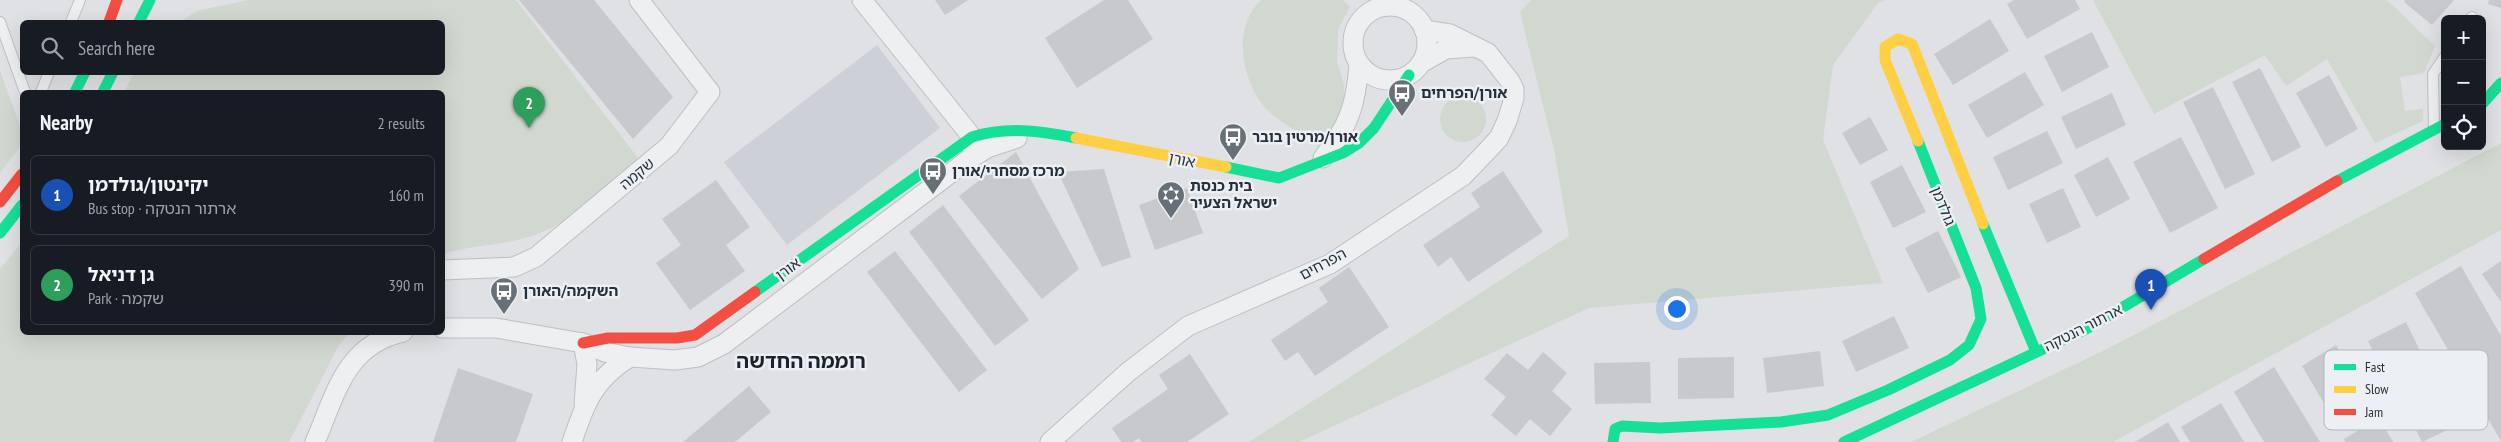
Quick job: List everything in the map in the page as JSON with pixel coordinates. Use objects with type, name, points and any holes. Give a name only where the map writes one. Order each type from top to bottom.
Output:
[{"type":"street","points":[[110,20],[118,0]]},
{"type":"street","name":"שקמה","points":[[445,270],[514,267],[536,257],[669,146],[710,92],[640,0]]},
{"type":"street","points":[[862,0],[972,137],[972,146],[968,160]]},
{"type":"street","points":[[140,20],[150,2]]},
{"type":"street","points":[[1415,69],[1427,47],[1424,30],[1420,21],[1402,4],[1382,4],[1364,17],[1354,33],[1353,49],[1359,64],[1367,73],[1378,79],[1390,81],[1415,69],[1446,50],[1475,47]]},
{"type":"street","name":"הפרחים","points":[[1050,442],[1128,372],[1188,326],[1330,264],[1463,176],[1499,138],[1514,98],[1514,89],[1499,65],[1488,53],[1450,34],[1424,30]]},
{"type":"street","name":"גולדמן","points":[[1613,442],[1615,429],[1622,426],[1660,428],[1781,422],[1828,416],[1924,373],[1950,360],[1969,346],[1976,334],[1980,319],[1980,306],[1976,288],[1885,60],[1885,48],[1894,39],[1901,38],[1912,44],[2036,352]]},
{"type":"street","name":"אורן","points":[[1319,163],[1347,125],[1356,96],[1359,64]]},
{"type":"street","name":"אורן","points":[[583,343],[608,338],[677,338],[695,335],[972,137],[988,131],[1007,129],[1043,131],[1279,178],[1294,175],[1359,143],[1391,106],[1415,69]]},
{"type":"street","points":[[76,90],[84,75]]},
{"type":"street","points":[[104,90],[112,75]]},
{"type":"street","points":[[2486,100],[2501,84]]},
{"type":"street","name":"ארתור הנטקה","points":[[1844,442],[2086,329],[2331,184],[2441,126]]},
{"type":"street","name":"אורן","points":[[583,343],[605,352],[630,357],[675,360],[698,358],[724,344],[968,160],[987,148],[1043,131]]},
{"type":"street","points":[[0,202],[20,177]]},
{"type":"street","points":[[0,233],[20,208]]},
{"type":"street","points":[[445,328],[496,328],[583,343],[587,364],[584,405],[572,442]]},
{"type":"street","points":[[315,442],[344,377],[360,352],[385,337],[394,335]]},
{"type":"street","points":[[584,405],[602,379],[630,357]]},
{"type":"lane","points":[[72,20],[80,0]]},
{"type":"lane","points":[[0,22],[24,90]]},
{"type":"lane","points":[[2434,129],[2433,74],[2442,60]]},
{"type":"lane","points":[[42,90],[48,75]]},
{"type":"shaded area","points":[[248,0],[516,0],[642,163],[592,203],[552,228],[514,241],[466,248],[445,254],[445,90],[125,90],[133,75],[445,75],[445,20],[183,20],[197,11]]},
{"type":"shaded area","points":[[1261,0],[1343,0],[1350,7],[1338,29],[1337,62],[1344,85],[1344,98],[1332,137],[1320,147],[1266,109],[1251,84],[1243,54],[1243,39],[1246,25],[1252,12]]},
{"type":"shaded area","points":[[1531,0],[1885,0],[1878,3],[1833,65],[1823,140],[1883,283],[1589,308],[1299,442],[1249,442],[1569,236],[1554,150],[1520,12]]},
{"type":"shaded area","points":[[2093,0],[2387,0],[2435,46],[2424,73],[2400,77],[2405,111],[2423,109],[2423,121],[2375,143],[2327,59],[2286,86],[2265,55],[2154,114]]},
{"type":"shaded area","points":[[877,45],[940,128],[787,245],[724,162]]},
{"type":"shaded area","points":[[0,71],[20,126],[20,147],[0,173]]},
{"type":"shaded area","points":[[1458,96],[1468,96],[1480,102],[1485,110],[1485,128],[1480,136],[1472,141],[1458,142],[1450,139],[1443,132],[1440,124],[1440,114],[1443,106],[1450,99]]},
{"type":"shaded area","points":[[2501,143],[2501,230],[2113,442],[1911,442],[2105,350]]},
{"type":"shaded area","points":[[20,244],[20,335],[347,335],[339,345],[289,442],[0,442],[0,269]]},
{"type":"building","points":[[519,0],[594,0],[673,97],[633,139]]},
{"type":"building","points":[[935,0],[968,0],[945,15]]},
{"type":"building","points":[[1104,0],[1128,0],[1153,39],[1077,88],[1045,38]]},
{"type":"building","points":[[2014,0],[2075,0],[2080,9],[2027,39],[2007,4]]},
{"type":"building","points":[[2405,0],[2454,0],[2432,25],[2404,2]]},
{"type":"building","points":[[2489,0],[2501,0],[2501,8],[2488,4]]},
{"type":"building","points":[[1990,19],[2009,51],[1953,85],[1934,54]]},
{"type":"building","points":[[2092,32],[2109,67],[2062,92],[2044,56]]},
{"type":"building","points":[[2260,68],[2301,147],[2272,162],[2232,82]]},
{"type":"building","points":[[2025,72],[2044,105],[1987,138],[1968,105]]},
{"type":"building","points":[[2329,75],[2358,129],[2326,147],[2296,93]]},
{"type":"building","points":[[2213,87],[2255,174],[2225,189],[2183,102]]},
{"type":"building","points":[[2112,93],[2126,125],[2076,149],[2061,117]]},
{"type":"building","points":[[1870,117],[1888,150],[1860,165],[1842,133]]},
{"type":"building","points":[[2047,131],[2063,163],[2008,190],[1993,157]]},
{"type":"building","points":[[2181,137],[2218,208],[2170,233],[2133,162]]},
{"type":"building","points":[[1016,152],[1079,269],[1042,299],[959,196]]},
{"type":"building","points":[[2108,157],[2130,199],[2096,217],[2074,175]]},
{"type":"building","points":[[1902,165],[1926,212],[1893,228],[1870,182]]},
{"type":"building","points":[[1104,169],[1131,257],[1102,267],[1058,172]]},
{"type":"building","points":[[1503,171],[1543,232],[1468,282],[1451,257],[1438,267],[1423,245],[1480,207],[1471,193]]},
{"type":"building","points":[[716,180],[750,227],[726,245],[745,271],[690,310],[656,263],[681,245],[662,219]]},
{"type":"building","name":"בית כנסת ישראל הצעיר","points":[[1187,188],[1203,233],[1155,250],[1139,205]]},
{"type":"building","points":[[2063,188],[2081,227],[2047,243],[2029,204]]},
{"type":"building","points":[[943,205],[1029,320],[995,346],[909,232]]},
{"type":"building","points":[[1938,231],[1961,277],[1928,293],[1905,248]]},
{"type":"building","points":[[895,251],[987,370],[959,392],[867,272]]},
{"type":"building","points":[[2501,261],[2501,302],[2482,274]]},
{"type":"building","points":[[2461,266],[2501,336],[2501,441],[2488,419],[2488,350],[2448,350],[2415,293]]},
{"type":"building","points":[[1349,267],[1389,327],[1315,376],[1298,352],[1285,361],[1271,340],[1328,302],[1319,288]]},
{"type":"building","points":[[1894,316],[1909,348],[1856,372],[1842,341]]},
{"type":"building","points":[[2406,322],[2420,350],[2373,350],[2368,341]]},
{"type":"building","points":[[2336,345],[2339,350],[2328,350]]},
{"type":"building","points":[[1820,351],[1824,386],[1767,393],[1763,358]]},
{"type":"building","points":[[1543,352],[1567,373],[1552,391],[1572,409],[1550,436],[1530,419],[1516,436],[1491,415],[1506,397],[1484,379],[1507,353],[1528,370]]},
{"type":"building","points":[[2324,352],[2324,403],[2302,366]]},
{"type":"building","points":[[1190,354],[1229,414],[1187,442],[1141,442],[1139,438],[1133,442],[1121,442],[1112,428],[1168,389],[1159,375]]},
{"type":"building","points":[[1734,357],[1734,398],[1678,399],[1678,358]]},
{"type":"building","points":[[1650,362],[1651,403],[1595,404],[1594,363]]},
{"type":"building","points":[[2274,367],[2320,442],[2264,442],[2234,392]]},
{"type":"building","points":[[458,368],[533,394],[516,442],[433,442]]},
{"type":"building","points":[[749,386],[771,412],[735,442],[683,442]]},
{"type":"building","points":[[2221,403],[2244,442],[2190,442],[2181,427]]},
{"type":"building","points":[[2168,422],[2180,442],[2135,442]]},
{"type":"building","points":[[2359,430],[2386,430],[2393,442],[2345,442],[2344,439]]},
{"type":"building","points":[[2416,430],[2447,430],[2422,442]]},
{"type":"traffic: fast","points":[[140,20],[150,0]]},
{"type":"traffic: fast","points":[[76,90],[84,75]]},
{"type":"traffic: fast","points":[[104,90],[112,75]]},
{"type":"traffic: fast","points":[[1226,167],[1279,178],[1343,153],[1359,143],[1374,128],[1409,75]]},
{"type":"traffic: fast","points":[[2486,100],[2501,83]]},
{"type":"traffic: fast","points":[[2337,181],[2441,126]]},
{"type":"traffic: fast","points":[[755,292],[972,137],[998,132],[1024,131],[1076,138]]},
{"type":"traffic: fast","points":[[1613,442],[1615,429],[1622,426],[1660,428],[1781,422],[1828,415],[1888,390],[1950,360],[1969,345],[1981,319],[1976,288],[1918,141]]},
{"type":"traffic: fast","points":[[0,233],[20,208]]},
{"type":"traffic: fast","points":[[1983,224],[2036,352]]},
{"type":"traffic: fast","points":[[1844,442],[2086,329],[2204,259]]},
{"type":"traffic: slow","points":[[1918,141],[1885,60],[1885,47],[1898,39],[1912,44],[1983,224]]},
{"type":"traffic: slow","points":[[1076,138],[1226,167]]},
{"type":"traffic: jam","points":[[110,20],[117,0]]},
{"type":"traffic: jam","points":[[0,202],[20,177]]},
{"type":"traffic: jam","points":[[2204,259],[2337,181]]},
{"type":"traffic: jam","points":[[583,343],[608,338],[677,338],[695,335],[755,292]]},
{"type":"place","name":"אורן/הפרחים","points":[[1402,117]]},
{"type":"place","name":"גן דניאל","points":[[529,128]]},
{"type":"place","name":"אורן/מרטין בובר","points":[[1233,161]]},
{"type":"place","name":"מרכז מסחרי/אורן","points":[[933,195]]},
{"type":"place","name":"בית כנסת ישראל הצעיר","points":[[1171,219]]},
{"type":"place","name":"יקינטון/גולדמן","points":[[2151,310]]},
{"type":"place","name":"השקמה/האורן","points":[[504,315]]},
{"type":"district","name":"רוממה החדשה","points":[[801,361]]}]
